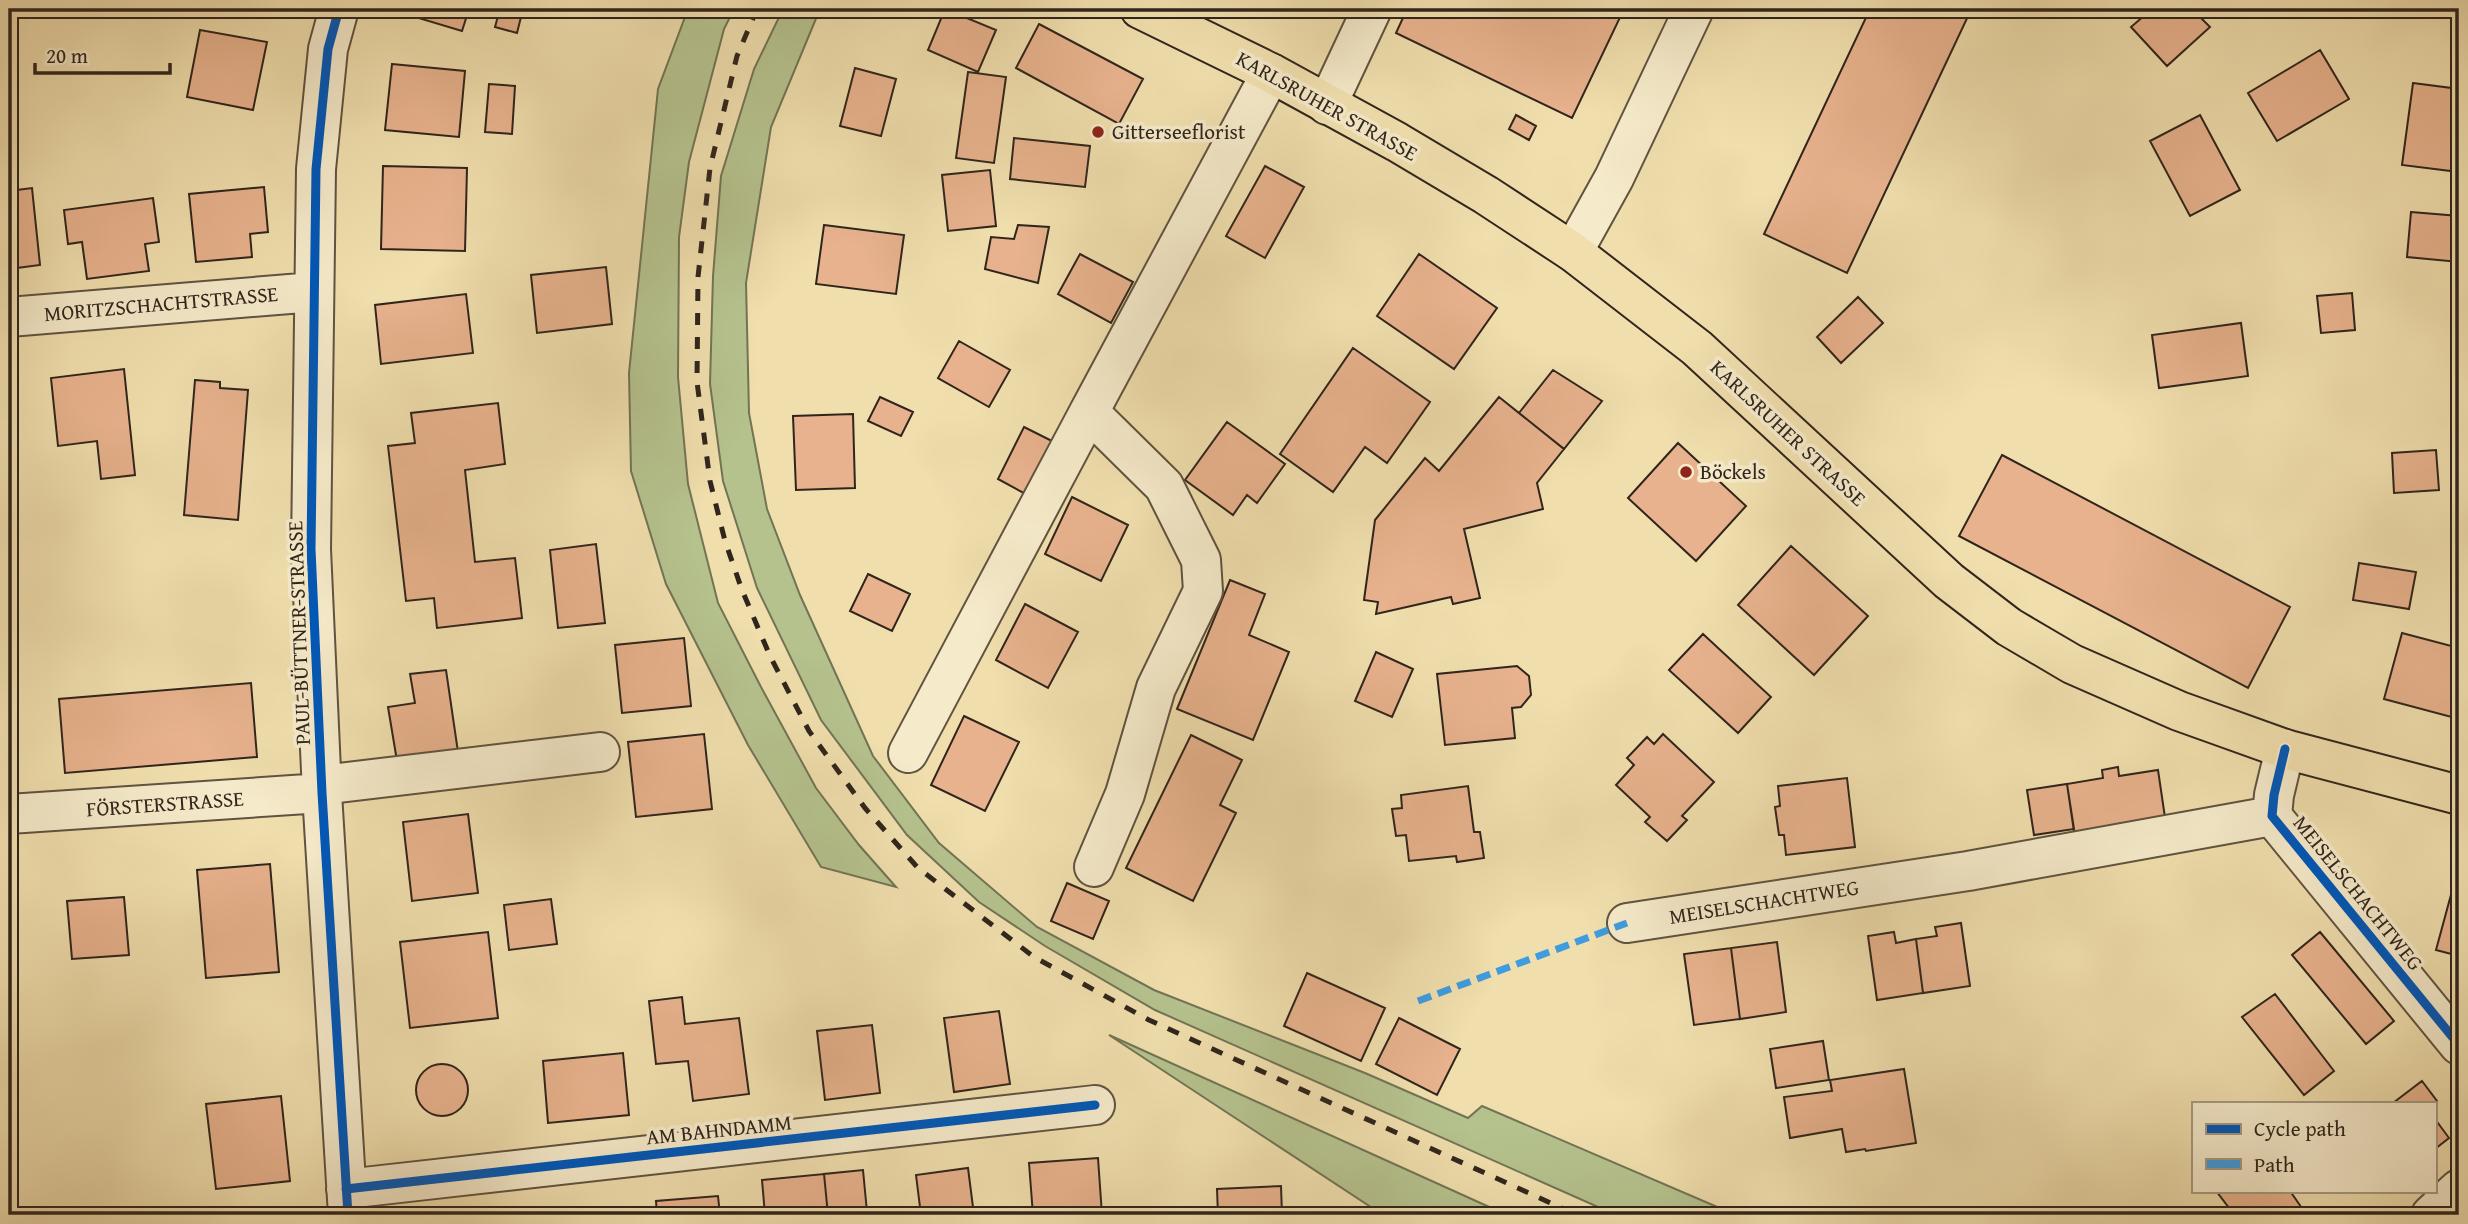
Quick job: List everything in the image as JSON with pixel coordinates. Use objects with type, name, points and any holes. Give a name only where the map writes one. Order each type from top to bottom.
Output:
[{"type":"main road","name":"KARLSRUHER STRASSE","points":[[1140,9],[1271,73],[1397,142],[1486,195],[1573,252],[1697,348],[1949,581],[2009,627],[2072,664],[2155,701],[2285,749],[2459,795]]},
{"type":"street","name":"PAUL-BÜTTNER-STRASSE","points":[[339,9],[328,49],[316,169],[312,549],[322,789],[347,1202]]},
{"type":"street","points":[[1326,105],[1372,9]]},
{"type":"street","points":[[1573,252],[1614,178],[1694,9]]},
{"type":"street","points":[[908,753],[1271,73]]},
{"type":"street","name":"MORITZSCHACHTSTRASSE","points":[[9,317],[314,292]]},
{"type":"street","points":[[1089,412],[1164,486],[1201,560],[1203,591],[1156,688],[1125,794],[1094,867]]},
{"type":"street","name":"MEISELSCHACHTWEG","points":[[2285,749],[2272,816],[2459,1045]]},
{"type":"street","name":"FÖRSTERSTRASSE","points":[[9,814],[322,789],[600,752]]},
{"type":"street","name":"MEISELSCHACHTWEG","points":[[1628,923],[1968,871],[2272,816]]},
{"type":"street","name":"AM BAHNDAMM","points":[[347,1202],[1095,1105]]},
{"type":"street","points":[[2431,1215],[2459,1189]]},
{"type":"green space","points":[[688,9],[734,9],[724,29],[689,162],[679,237],[678,377],[688,484],[718,603],[761,687],[816,788],[859,845],[896,887],[821,867],[748,745],[666,584],[631,471],[629,373],[658,89]]},
{"type":"green space","points":[[783,9],[820,9],[771,127],[746,283],[749,413],[767,509],[800,595],[873,756],[939,843],[1037,927],[1154,990],[1365,1073],[1468,1118],[1482,1106],[1736,1215],[1616,1215],[1155,1010],[1045,946],[979,902],[907,835],[821,720],[757,588],[723,481],[710,384],[713,276],[721,176],[754,69]]},
{"type":"green space","points":[[1109,1035],[1507,1215],[1383,1215]]},
{"type":"building","points":[[469,9],[462,31],[395,11]]},
{"type":"building","points":[[500,9],[523,9],[517,33],[495,27]]},
{"type":"building","points":[[945,9],[996,30],[978,72],[928,50]]},
{"type":"building","points":[[1407,9],[1624,9],[1572,118],[1396,33]]},
{"type":"building","points":[[1870,9],[1963,9],[1970,12],[1847,273],[1764,234]]},
{"type":"building","points":[[2152,9],[2192,9],[2210,27],[2167,66],[2131,27]]},
{"type":"building","points":[[1039,24],[1143,79],[1119,124],[1016,68]]},
{"type":"building","points":[[200,30],[267,42],[253,110],[187,97]]},
{"type":"building","points":[[2320,50],[2349,99],[2277,141],[2248,93]]},
{"type":"building","points":[[392,64],[465,71],[459,137],[385,130]]},
{"type":"building","points":[[855,68],[896,79],[881,136],[840,126]]},
{"type":"building","points":[[968,72],[1006,77],[994,163],[956,158]]},
{"type":"building","points":[[2413,83],[2459,89],[2459,172],[2402,165]]},
{"type":"building","points":[[489,84],[515,86],[512,134],[485,132]]},
{"type":"building","points":[[1516,115],[1536,126],[1529,140],[1509,129]]},
{"type":"building","points":[[2200,115],[2240,190],[2190,216],[2150,141]]},
{"type":"building","points":[[1014,138],[1090,146],[1085,187],[1010,179]]},
{"type":"building","points":[[383,166],[467,168],[465,251],[381,249]]},
{"type":"building","points":[[1265,166],[1304,187],[1265,258],[1226,236]]},
{"type":"building","points":[[990,170],[996,226],[948,231],[942,175]]},
{"type":"building","points":[[264,187],[268,232],[250,234],[252,257],[196,262],[189,194]]},
{"type":"building","points":[[32,188],[40,265],[9,269],[9,191]]},
{"type":"building","points":[[153,198],[159,242],[145,244],[149,271],[87,279],[82,242],[68,244],[64,210]]},
{"type":"building","points":[[2411,212],[2459,216],[2459,262],[2407,257]]},
{"type":"building","points":[[824,225],[904,235],[896,294],[816,284]]},
{"type":"building","points":[[1018,225],[1049,227],[1038,283],[985,269],[991,237],[1014,239]]},
{"type":"building","points":[[1080,254],[1133,282],[1111,323],[1058,294]]},
{"type":"building","points":[[1419,254],[1497,308],[1454,369],[1377,316]]},
{"type":"building","points":[[606,267],[612,324],[537,333],[531,275]]},
{"type":"building","points":[[2352,293],[2355,330],[2321,333],[2317,296]]},
{"type":"building","points":[[466,294],[473,353],[381,364],[375,305]]},
{"type":"building","points":[[1858,297],[1883,323],[1841,363],[1817,337]]},
{"type":"building","points":[[2241,323],[2248,376],[2159,388],[2152,335]]},
{"type":"building","points":[[959,341],[1010,370],[989,407],[938,378]]},
{"type":"building","points":[[1353,348],[1430,402],[1387,463],[1365,447],[1333,492],[1280,454]]},
{"type":"building","points":[[124,369],[135,475],[101,479],[97,441],[58,446],[51,378]]},
{"type":"building","points":[[1553,370],[1602,401],[1564,449],[1519,413]]},
{"type":"building","points":[[195,380],[220,382],[220,388],[248,390],[238,520],[184,515]]},
{"type":"building","points":[[9,386],[14,446],[9,446]]},
{"type":"building","points":[[880,397],[913,412],[901,436],[868,421]]},
{"type":"building","points":[[1499,397],[1564,449],[1537,483],[1543,509],[1464,529],[1480,598],[1453,604],[1451,597],[1376,614],[1378,602],[1364,600],[1375,520],[1425,458],[1439,471]]},
{"type":"building","points":[[498,403],[505,464],[465,470],[475,562],[515,558],[522,618],[437,628],[434,598],[406,601],[388,446],[415,443],[411,413]]},
{"type":"building","points":[[853,414],[855,488],[796,490],[793,416]]},
{"type":"building","points":[[1227,422],[1285,464],[1257,503],[1247,495],[1233,515],[1185,480]]},
{"type":"building","points":[[1024,427],[1056,443],[1029,496],[998,479]]},
{"type":"building","points":[[1678,443],[1746,506],[1696,561],[1628,498]]},
{"type":"building","points":[[2436,450],[2439,490],[2394,493],[2392,453]]},
{"type":"building","points":[[2002,455],[2290,607],[2248,688],[1959,536]]},
{"type":"building","points":[[1072,497],[1128,525],[1101,581],[1045,554]]},
{"type":"building","points":[[596,544],[605,623],[558,628],[550,550]]},
{"type":"building","points":[[1791,546],[1868,616],[1814,675],[1738,605]]},
{"type":"building","points":[[2359,563],[2416,572],[2409,609],[2353,600]]},
{"type":"building","points":[[868,574],[910,594],[892,631],[850,611]]},
{"type":"building","points":[[1230,580],[1265,594],[1249,635],[1289,652],[1253,740],[1177,709]]},
{"type":"building","points":[[1025,604],[1078,632],[1048,688],[996,660]]},
{"type":"building","points":[[2402,633],[2459,648],[2459,719],[2384,699]]},
{"type":"building","points":[[1703,634],[1771,697],[1738,733],[1669,670]]},
{"type":"building","points":[[684,638],[691,706],[622,713],[615,645]]},
{"type":"building","points":[[1376,652],[1413,669],[1392,717],[1355,701]]},
{"type":"building","points":[[1517,666],[1529,676],[1531,695],[1521,707],[1512,708],[1515,738],[1445,745],[1437,674]]},
{"type":"building","points":[[446,670],[458,752],[397,761],[388,707],[415,703],[410,674]]},
{"type":"building","points":[[251,683],[257,757],[65,773],[59,699]]},
{"type":"building","points":[[9,694],[12,694],[16,746],[9,746]]},
{"type":"building","points":[[964,716],[1019,742],[985,811],[931,785]]},
{"type":"building","points":[[704,734],[712,809],[636,817],[628,742]]},
{"type":"building","points":[[1663,734],[1714,782],[1682,816],[1687,820],[1667,841],[1645,822],[1650,817],[1616,785],[1634,765],[1627,758],[1647,737],[1654,744]]},
{"type":"building","points":[[1191,735],[1242,760],[1220,805],[1236,813],[1193,901],[1126,868]]},
{"type":"building","points":[[2118,767],[2119,776],[2158,770],[2167,831],[2076,845],[2067,784],[2103,778],[2102,770]]},
{"type":"building","points":[[1847,778],[1855,847],[1786,855],[1784,835],[1779,835],[1775,807],[1780,806],[1778,786]]},
{"type":"building","points":[[2067,784],[2074,829],[2034,835],[2027,790]]},
{"type":"building","points":[[1468,786],[1474,832],[1480,832],[1484,858],[1457,862],[1456,856],[1409,861],[1406,835],[1396,836],[1392,809],[1402,808],[1401,795]]},
{"type":"building","points":[[468,814],[478,893],[412,901],[403,822]]},
{"type":"building","points":[[270,864],[279,972],[206,978],[197,870]]},
{"type":"building","points":[[1067,883],[1109,901],[1093,939],[1051,921]]},
{"type":"building","points":[[2452,891],[2459,893],[2459,956],[2436,950]]},
{"type":"building","points":[[124,897],[129,955],[72,959],[67,901]]},
{"type":"building","points":[[551,899],[557,944],[509,950],[504,905]]},
{"type":"building","points":[[1961,923],[1970,986],[1923,993],[1916,939],[1937,936],[1935,927]]},
{"type":"building","points":[[488,932],[498,1018],[410,1028],[400,942]]},
{"type":"building","points":[[1894,932],[1896,943],[1916,939],[1923,993],[1877,1000],[1868,936]]},
{"type":"building","points":[[2320,932],[2394,1021],[2366,1044],[2292,955]]},
{"type":"building","points":[[1777,942],[1786,1012],[1740,1019],[1731,948]]},
{"type":"building","points":[[1731,948],[1740,1019],[1694,1025],[1684,954]]},
{"type":"building","points":[[1307,973],[1385,1008],[1361,1061],[1284,1026]]},
{"type":"building","points":[[2275,994],[2334,1071],[2304,1095],[2242,1017]]},
{"type":"building","points":[[682,997],[685,1024],[739,1018],[749,1094],[693,1101],[688,1061],[656,1064],[649,1001]]},
{"type":"building","points":[[999,1011],[1010,1084],[954,1092],[944,1018]]},
{"type":"building","points":[[1399,1018],[1460,1049],[1437,1095],[1376,1064]]},
{"type":"building","points":[[872,1025],[880,1093],[825,1100],[817,1031]]},
{"type":"building","points":[[1823,1041],[1829,1080],[1776,1088],[1770,1049]]},
{"type":"building","points":[[623,1053],[629,1115],[548,1123],[543,1061]]},
{"type":"building","points":[[442,1064],[461,1071],[468,1090],[461,1109],[442,1116],[423,1109],[416,1090],[423,1071]]},
{"type":"building","points":[[1904,1069],[1916,1143],[1846,1152],[1842,1129],[1790,1138],[1784,1097],[1832,1091],[1830,1080]]},
{"type":"building","points":[[2422,1081],[2437,1101],[2436,1102],[2394,1102]]},
{"type":"building","points":[[281,1096],[290,1181],[216,1189],[206,1104]]},
{"type":"building","points":[[2436,1120],[2449,1138],[2436,1148]]},
{"type":"building","points":[[1098,1158],[1102,1215],[1033,1215],[1029,1163]]},
{"type":"building","points":[[968,1168],[974,1215],[921,1215],[916,1175]]},
{"type":"building","points":[[863,1170],[867,1212],[828,1215],[824,1174]]},
{"type":"building","points":[[824,1174],[828,1215],[765,1215],[762,1180]]},
{"type":"building","points":[[1281,1186],[1282,1215],[1218,1215],[1217,1189]]},
{"type":"building","points":[[2217,1192],[2291,1192],[2306,1214],[2231,1215],[2232,1212]]},
{"type":"building","points":[[718,1196],[720,1215],[657,1215],[656,1201]]},
{"type":"building","points":[[502,1208],[503,1215],[429,1215]]},
{"type":"railway","points":[[757,9],[737,56],[710,168],[698,277],[697,382],[710,481],[725,541],[770,656],[809,731],[865,808],[918,868],[1034,957],[1149,1020],[1577,1215]]},
{"type":"marked path","points":[[1418,1001],[1627,923]]},
{"type":"cycle path","points":[[339,9],[328,49],[316,169],[311,549],[322,793],[348,1215]]},
{"type":"cycle path","points":[[2285,749],[2272,816],[2459,1045]]},
{"type":"cycle path","points":[[346,1189],[1095,1105]]},
{"type":"place","name":"Gitterseeflorist","points":[[1098,132]]},
{"type":"place","name":"Böckels","points":[[1686,472]]}]
